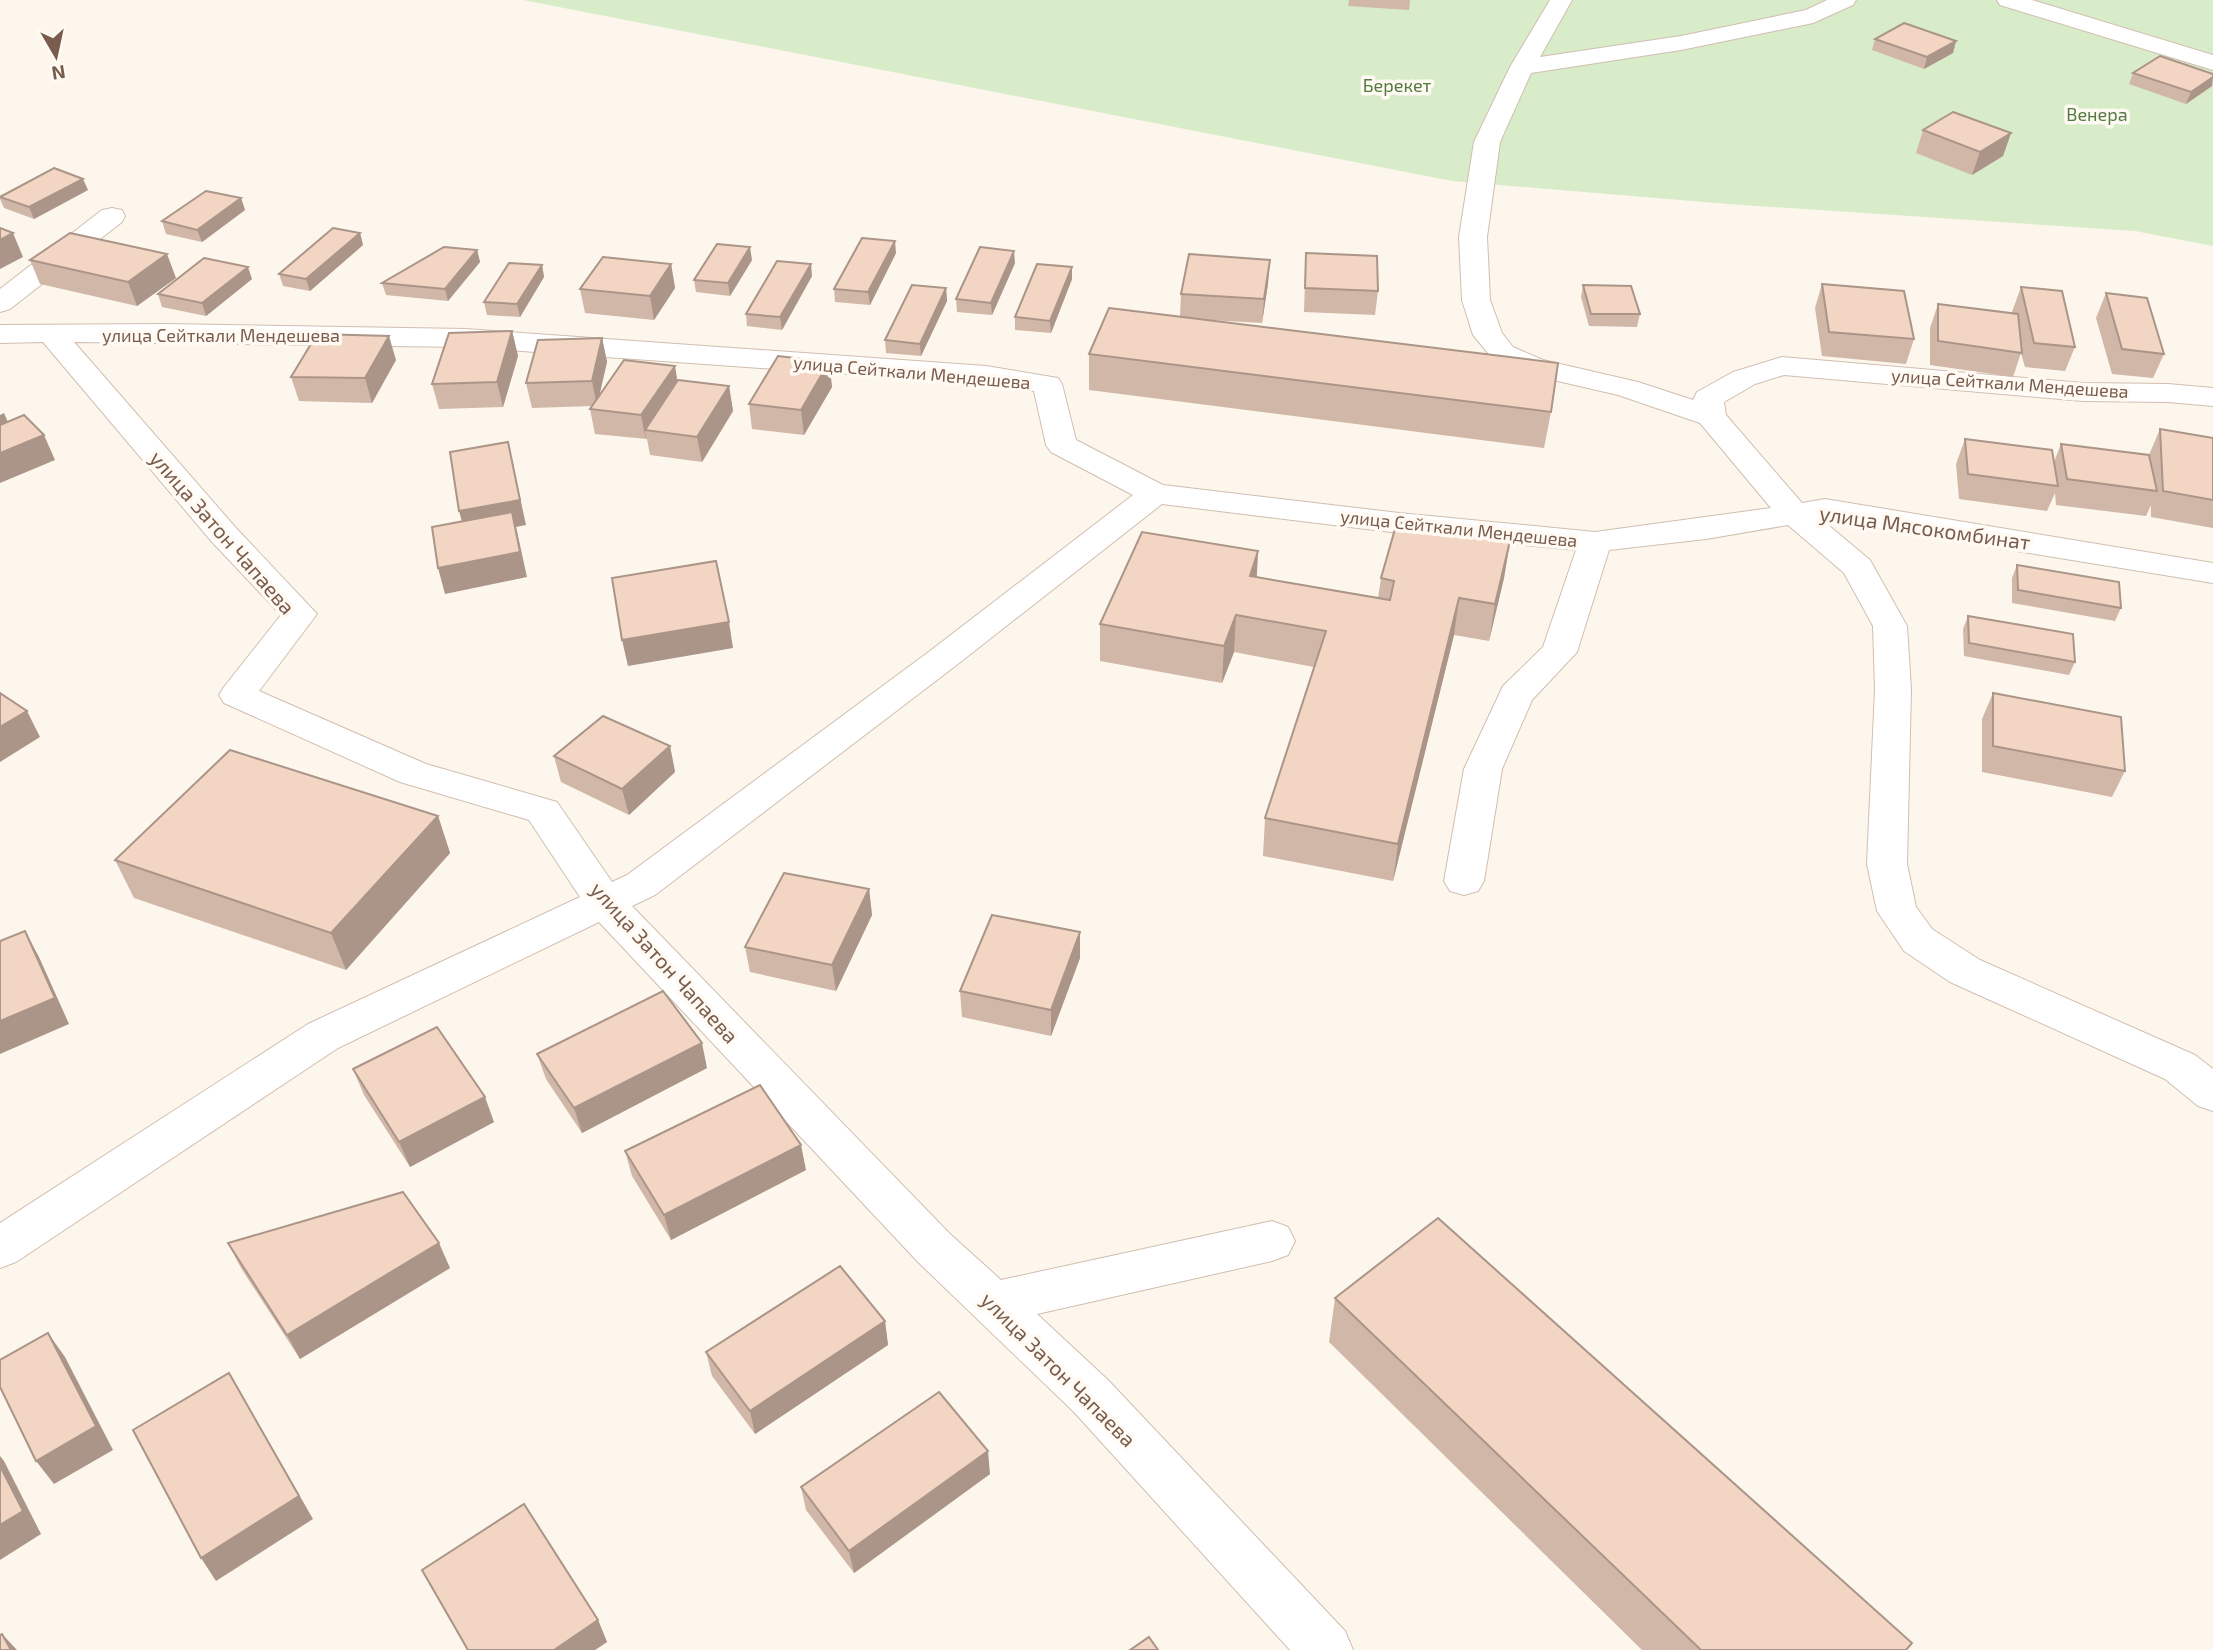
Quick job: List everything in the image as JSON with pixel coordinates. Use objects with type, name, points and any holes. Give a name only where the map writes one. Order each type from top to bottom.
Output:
[{"type":"street","points":[[1562,0],[1522,67],[1487,142],[1473,237],[1476,300],[1488,335],[1503,353],[1534,367],[1627,388],[1711,416],[1753,469],[1793,513],[1858,567],[1890,626],[1893,689],[1887,864],[1897,911],[1918,940],[1965,971],[2180,1067],[2213,1094]]},
{"type":"street","points":[[1522,67],[1681,43],[1813,16],[1845,0]]},
{"type":"street","points":[[2008,0],[2213,63]]},
{"type":"street","points":[[0,303],[112,216]]},
{"type":"street","name":"улица Сейткали Мендешева","points":[[0,334],[165,333],[466,338],[986,375],[1047,384],[1062,446],[1155,494],[1594,542]]},
{"type":"street","name":"улица Затон Чапаева","points":[[52,335],[225,534],[300,614],[237,695],[413,773],[543,811],[604,902],[934,1248],[1091,1396],[1325,1650]]},
{"type":"street","name":"улица Сейткали Мендешева","points":[[1711,416],[1708,398],[1744,378],[1783,366],[2083,392],[2168,393],[2213,397]]},
{"type":"street","points":[[0,1248],[323,1036],[641,885],[943,659],[1155,494]]},
{"type":"street","name":"улица Мясокомбинат","points":[[1594,542],[1825,509],[2213,573]]},
{"type":"street","points":[[1465,881],[1483,769],[1516,694],[1559,652],[1594,542]]},
{"type":"street","points":[[993,1303],[1272,1241]]},
{"type":"green space","name":"Венера","points":[[523,0],[2213,0],[2213,246],[2135,231],[1728,204],[1452,181]]},
{"type":"building","points":[[1904,23],[1956,41],[1927,57],[1875,39]]},
{"type":"building","points":[[2160,56],[2213,74],[2213,77],[2191,92],[2133,73]]},
{"type":"building","points":[[1953,112],[2011,133],[1980,152],[1923,130]]},
{"type":"building","points":[[54,168],[83,179],[29,207],[0,197]]},
{"type":"building","points":[[206,191],[241,198],[197,230],[162,221]]},
{"type":"building","points":[[0,228],[13,233],[0,240]]},
{"type":"building","points":[[333,228],[360,233],[306,279],[279,274]]},
{"type":"building","points":[[70,233],[167,254],[128,282],[30,260]]},
{"type":"building","points":[[862,238],[895,241],[868,292],[834,289]]},
{"type":"building","points":[[717,244],[750,247],[728,283],[694,280]]},
{"type":"building","points":[[444,247],[477,250],[445,289],[382,283]]},
{"type":"building","points":[[980,247],[1014,251],[991,303],[956,299]]},
{"type":"building","points":[[1306,253],[1377,256],[1378,291],[1305,288]]},
{"type":"building","points":[[1189,254],[1270,260],[1264,299],[1181,294]]},
{"type":"building","points":[[603,257],[671,264],[650,296],[580,289]]},
{"type":"building","points":[[204,258],[248,267],[202,303],[158,294]]},
{"type":"building","points":[[777,261],[811,264],[780,317],[746,314]]},
{"type":"building","points":[[509,263],[542,265],[517,304],[484,302]]},
{"type":"building","points":[[1037,264],[1072,267],[1050,321],[1015,317]]},
{"type":"building","points":[[1822,284],[1904,291],[1914,339],[1829,332]]},
{"type":"building","points":[[912,285],[946,288],[920,344],[885,340]]},
{"type":"building","points":[[1583,285],[1631,286],[1640,314],[1591,314]]},
{"type":"building","points":[[2021,287],[2062,291],[2075,347],[2034,343]]},
{"type":"building","points":[[2106,293],[2147,298],[2164,354],[2122,349]]},
{"type":"building","points":[[1938,304],[2018,314],[2022,353],[1938,341]]},
{"type":"building","points":[[1109,308],[1558,363],[1551,412],[1089,354]]},
{"type":"building","points":[[512,331],[497,382],[432,384],[449,333]]},
{"type":"building","points":[[317,334],[389,336],[365,378],[291,377]]},
{"type":"building","points":[[602,338],[592,381],[526,383],[538,340]]},
{"type":"building","points":[[778,356],[829,362],[801,410],[749,404]]},
{"type":"building","points":[[624,360],[675,366],[641,415],[590,409]]},
{"type":"building","points":[[678,380],[729,386],[697,437],[645,430]]},
{"type":"building","points":[[24,415],[44,435],[0,453],[0,425]]},
{"type":"building","points":[[2160,429],[2213,438],[2213,500],[2163,491]]},
{"type":"building","points":[[1965,439],[2052,450],[2058,486],[1968,474]]},
{"type":"building","points":[[508,442],[520,500],[459,511],[450,452]]},
{"type":"building","points":[[2061,444],[2149,455],[2157,491],[2067,479]]},
{"type":"building","points":[[512,512],[520,552],[438,568],[432,527]]},
{"type":"building","points":[[1397,522],[1510,541],[1495,604],[1459,598],[1398,844],[1265,818],[1326,631],[1236,615],[1224,646],[1100,624],[1142,532],[1258,551],[1250,576],[1390,600],[1394,581],[1381,578]]},
{"type":"building","points":[[716,561],[729,622],[622,640],[612,578]]},
{"type":"building","points":[[2017,565],[2119,582],[2121,608],[2018,590]]},
{"type":"building","points":[[1968,616],[2073,634],[2075,662],[1969,643]]},
{"type":"building","points":[[0,693],[27,711],[0,727]]},
{"type":"building","points":[[1993,693],[2121,717],[2125,771],[1993,746]]},
{"type":"building","points":[[603,716],[670,746],[622,789],[554,756]]},
{"type":"building","points":[[230,750],[438,816],[331,933],[115,860]]},
{"type":"building","points":[[784,873],[869,889],[832,965],[745,947]]},
{"type":"building","points":[[992,915],[1080,932],[1051,1010],[960,991]]},
{"type":"building","points":[[25,931],[55,998],[0,1021],[0,941]]},
{"type":"building","points":[[663,991],[702,1043],[574,1108],[537,1054]]},
{"type":"building","points":[[437,1027],[485,1097],[399,1142],[353,1069]]},
{"type":"building","points":[[760,1085],[801,1145],[664,1215],[625,1151]]},
{"type":"building","points":[[403,1192],[439,1243],[287,1335],[228,1243]]},
{"type":"building","points":[[1438,1218],[1912,1643],[1906,1650],[1701,1650],[1335,1298]]},
{"type":"building","points":[[840,1266],[885,1321],[750,1411],[706,1352]]},
{"type":"building","points":[[48,1333],[96,1426],[36,1461],[0,1387],[0,1360]]},
{"type":"building","points":[[229,1373],[299,1496],[201,1558],[133,1430]]},
{"type":"building","points":[[939,1392],[988,1451],[849,1551],[801,1487]]},
{"type":"building","points":[[0,1466],[23,1511],[0,1525]]},
{"type":"building","points":[[524,1504],[598,1620],[554,1650],[468,1650],[422,1570]]},
{"type":"building","points":[[2,1634],[11,1650],[0,1650]]},
{"type":"building","points":[[1149,1637],[1158,1650],[1130,1650]]},
{"type":"park label","name":"Берекет","points":[[1397,85]]}]
